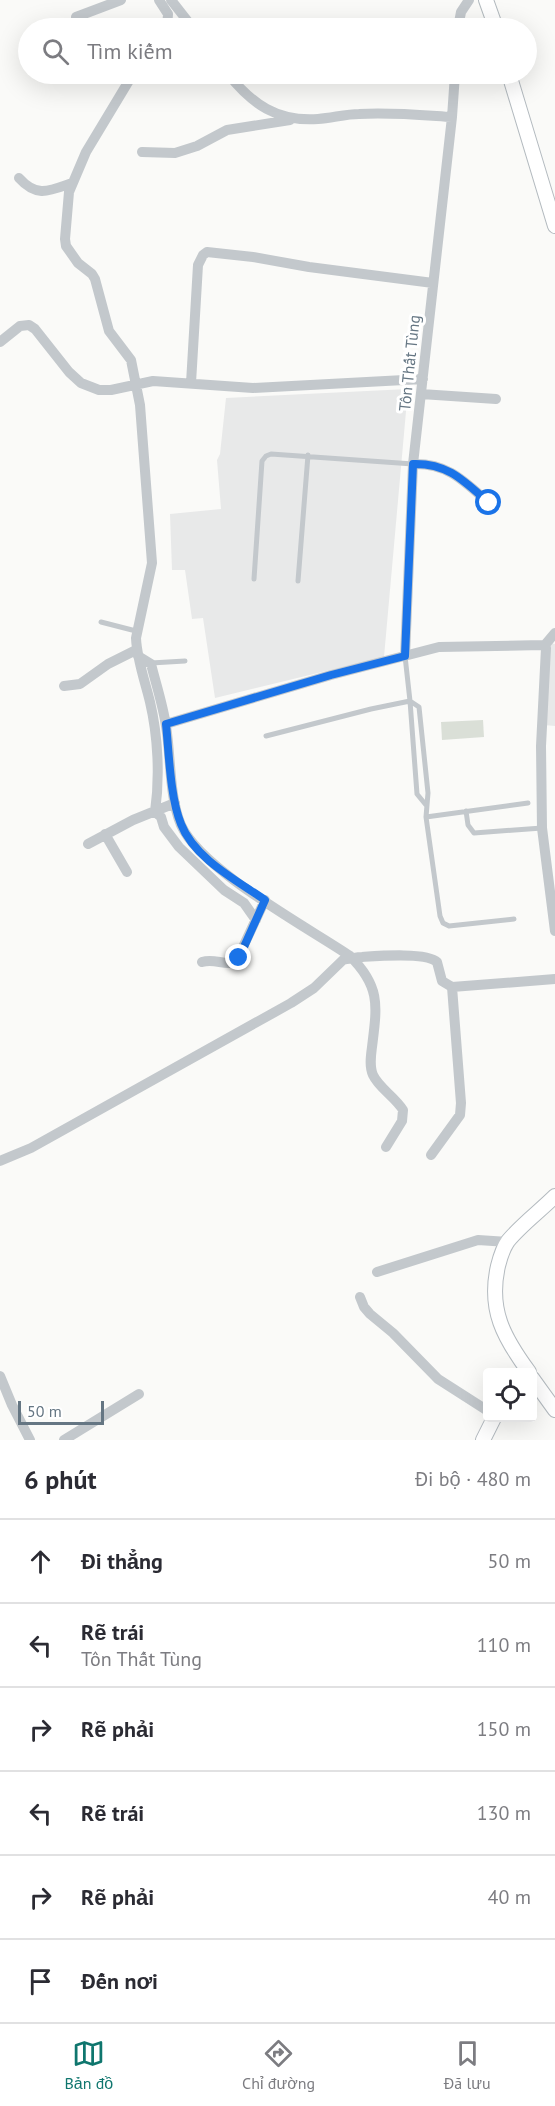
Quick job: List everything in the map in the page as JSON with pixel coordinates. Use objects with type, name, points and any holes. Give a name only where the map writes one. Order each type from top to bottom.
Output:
[{"type":"street","points":[[76,17],[121,0]]},
{"type":"street","points":[[159,0],[168,14],[168,18]]},
{"type":"street","points":[[171,0],[186,18]]},
{"type":"street","points":[[460,18],[469,0]]},
{"type":"street","points":[[486,0],[492,18]]},
{"type":"street","points":[[127,84],[86,152],[72,183],[68,198],[65,239],[66,246],[78,264],[95,279],[110,331],[131,360],[137,384],[142,422],[152,563],[136,631],[137,653],[154,724],[159,788],[155,812]]},
{"type":"street","points":[[237,84],[254,102],[282,116],[296,119]]},
{"type":"street","name":"Tôn Thất Tùng","points":[[405,656],[413,464],[454,84]]},
{"type":"street","points":[[512,84],[555,226]]},
{"type":"street","points":[[142,152],[175,153],[197,146],[227,130],[296,119],[383,113],[452,117]]},
{"type":"street","points":[[19,178],[37,191],[48,192],[72,183]]},
{"type":"street","points":[[191,383],[198,265],[207,252],[433,283]]},
{"type":"street","points":[[0,342],[20,326],[29,325],[35,329],[58,362],[81,383],[99,390],[166,381],[253,388],[423,379]]},
{"type":"street","points":[[421,394],[496,399]]},
{"type":"street","points":[[413,464],[428,463],[444,468],[489,503]]},
{"type":"street","points":[[555,633],[544,646],[541,746],[542,828],[555,932]]},
{"type":"street","points":[[166,724],[331,675],[439,647],[542,644],[544,646]]},
{"type":"street","points":[[137,653],[151,663],[166,724],[175,803],[181,824],[198,850],[265,900],[353,958],[371,983],[377,1006],[370,1063],[372,1074],[403,1110],[402,1121],[386,1147]]},
{"type":"street","points":[[64,686],[80,684],[108,664],[137,653]]},
{"type":"street","points":[[88,844],[133,820],[175,803]]},
{"type":"street","points":[[542,809],[555,809]]},
{"type":"street","points":[[155,812],[161,817],[168,833],[179,847],[224,890],[244,903],[256,920]]},
{"type":"street","points":[[105,834],[127,872]]},
{"type":"street","points":[[202,962],[212,960],[229,964],[236,962],[265,900]]},
{"type":"street","points":[[0,1161],[31,1148],[291,1003],[314,988],[344,959],[392,956],[433,959],[437,962],[442,981],[452,987],[555,979]]},
{"type":"street","points":[[431,1155],[460,1114],[452,987]]},
{"type":"street","points":[[522,1368],[504,1336],[496,1309],[494,1283],[500,1259],[508,1242],[555,1196]]},
{"type":"street","points":[[377,1272],[478,1240],[508,1242]]},
{"type":"street","points":[[360,1297],[370,1314],[393,1333],[438,1379],[483,1408]]},
{"type":"street","points":[[0,1376],[30,1440]]},
{"type":"street","points":[[537,1385],[555,1410]]},
{"type":"street","points":[[64,1440],[139,1394]]},
{"type":"street","points":[[483,1440],[492,1422]]},
{"type":"lane","points":[[254,579],[262,461],[266,456],[271,454],[308,455],[413,464]]},
{"type":"lane","points":[[298,581],[308,455]]},
{"type":"lane","points":[[101,622],[136,631]]},
{"type":"lane","points":[[405,656],[411,702],[417,794],[426,805]]},
{"type":"lane","points":[[151,663],[185,661]]},
{"type":"lane","points":[[266,735],[371,709],[411,702],[419,707],[428,793],[426,817],[440,916],[443,923],[449,926],[514,919]]},
{"type":"lane","points":[[426,817],[528,803]]},
{"type":"lane","points":[[466,811],[468,825],[474,833],[542,828]]},
{"type":"shaded area","points":[[408,389],[384,657],[215,698],[203,618],[192,619],[185,570],[172,570],[170,514],[221,509],[217,460],[220,454],[226,398]]},
{"type":"shaded area","points":[[550,643],[555,644],[555,726],[544,725]]},
{"type":"shaded area","points":[[483,720],[484,737],[442,740],[441,722]]},
{"type":"route","points":[[239,958],[265,900],[210,861],[188,838],[175,803],[166,724],[331,675],[405,656],[413,464],[428,463],[444,468],[489,503]]}]
